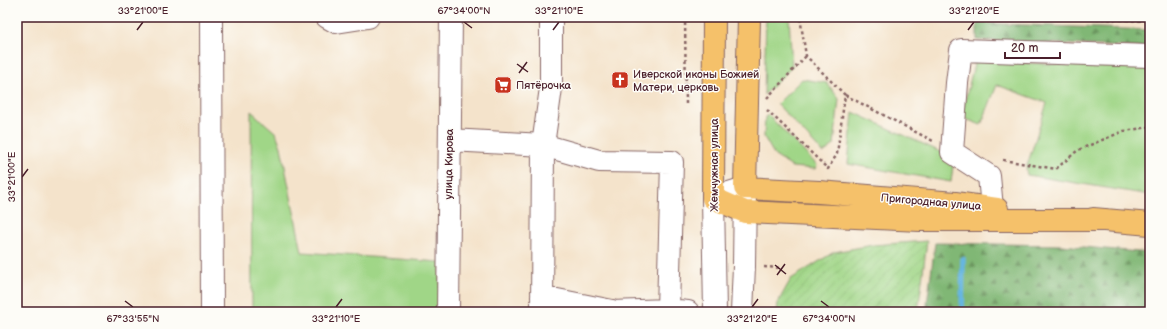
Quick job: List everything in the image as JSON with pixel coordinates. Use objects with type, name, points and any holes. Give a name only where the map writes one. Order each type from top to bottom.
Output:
[{"type":"main road","name":"Жемчужная улица","points":[[713,198],[714,17]]},
{"type":"main road","points":[[745,188],[749,17]]},
{"type":"main road","points":[[714,121],[725,134],[731,136],[740,134],[747,124]]},
{"type":"main road","name":"Пригородная улица","points":[[745,188],[819,192],[955,203],[1150,224]]},
{"type":"main road","points":[[713,198],[745,212],[920,220],[1106,220]]},
{"type":"street","points":[[211,17],[212,312]]},
{"type":"street","points":[[327,17],[336,22],[368,17]]},
{"type":"street","name":"улица Кирова","points":[[448,312],[451,17]]},
{"type":"street","points":[[450,140],[543,145],[599,161],[672,162],[678,311],[612,312],[542,305],[543,145],[551,88],[551,17]]},
{"type":"street","points":[[992,208],[989,176],[952,152],[961,50],[1150,56]]},
{"type":"street","points":[[742,312],[745,188]]},
{"type":"street","name":"Пригородная улица","points":[[713,198],[745,188]]},
{"type":"street","name":"Жемчужная улица","points":[[713,198],[715,312]]},
{"type":"path","points":[[685,17],[686,105]]},
{"type":"path","points":[[800,17],[806,56],[845,95],[952,152]]},
{"type":"path","points":[[1066,17],[1150,21]]},
{"type":"path","points":[[766,100],[806,56]]},
{"type":"path","points":[[761,105],[828,169],[837,154],[845,95]]},
{"type":"path","points":[[996,159],[1056,169],[1078,150],[1124,131],[1150,126]]},
{"type":"path","points":[[760,266],[782,268]]},
{"type":"green space","points":[[766,17],[789,17],[792,67],[764,95]]},
{"type":"green space","points":[[977,23],[1150,30],[1150,48],[977,40]]},
{"type":"green space","points":[[975,61],[1150,68],[1150,195],[1027,175],[1026,169],[1047,103],[997,85],[981,125],[961,117]]},
{"type":"green space","points":[[802,79],[827,83],[839,99],[834,145],[823,153],[777,104]]},
{"type":"green space","points":[[251,111],[276,133],[281,147],[302,252],[440,262],[440,312],[252,312]]},
{"type":"green space","points":[[853,112],[954,158],[951,182],[848,164]]},
{"type":"green space","points":[[768,115],[817,165],[816,169],[792,167],[775,156],[764,137],[765,117]]},
{"type":"green space","points":[[927,241],[918,312],[777,312],[778,302],[791,279],[834,252],[873,245]]},
{"type":"green space","points":[[935,243],[1061,245],[1150,253],[1150,312],[926,312]]},
{"type":"waterway","points":[[962,312],[963,259]]},
{"type":"place","name":"Иверской иконы Божией Матери, церковь","points":[[620,80]]},
{"type":"place","name":"Пятёрочка","points":[[503,85]]}]
